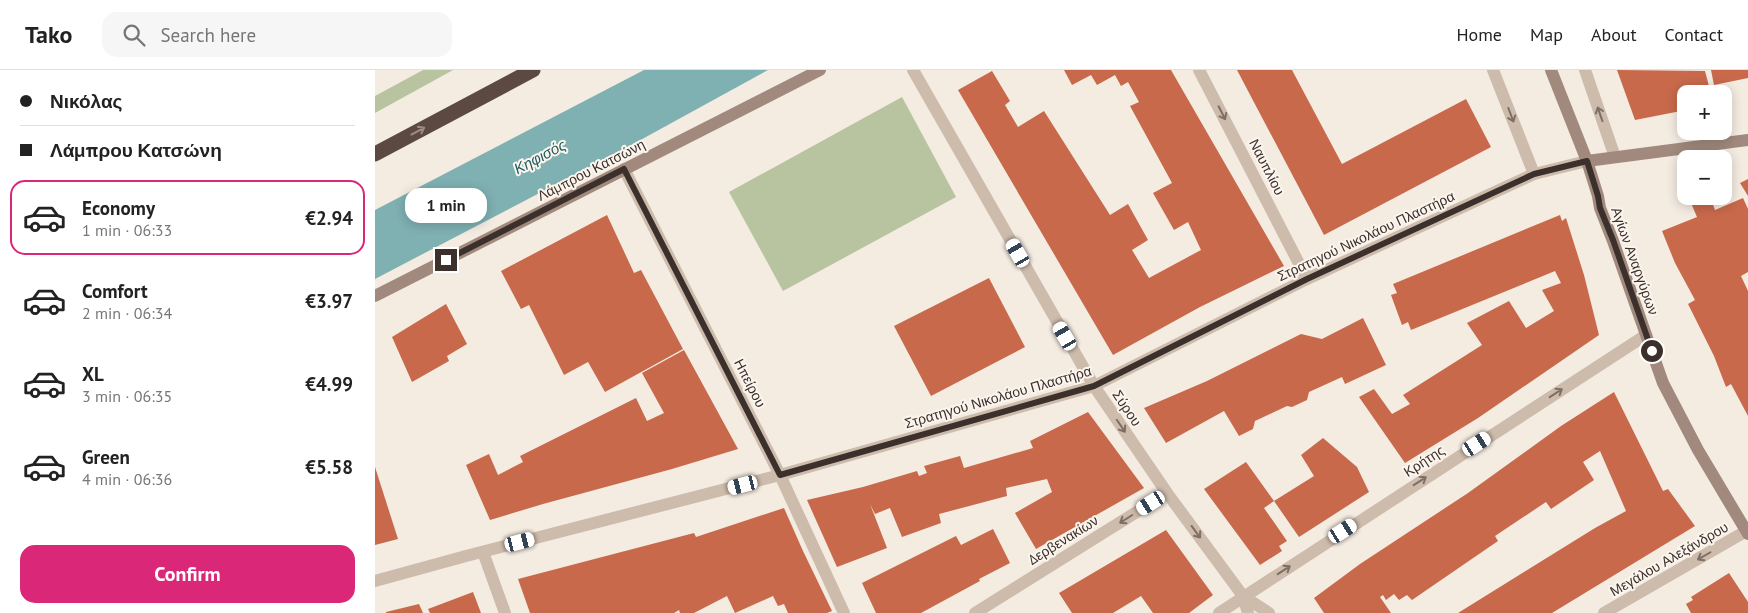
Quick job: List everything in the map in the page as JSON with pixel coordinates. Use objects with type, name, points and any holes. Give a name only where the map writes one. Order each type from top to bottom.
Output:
[{"type":"highway","points":[[375,154],[533,70]]},
{"type":"street","name":"Λάμπρου Κατσώνη","points":[[375,296],[820,70]]},
{"type":"street","name":"Σύρου","points":[[913,70],[1094,386],[1167,493],[1243,596],[1248,613]]},
{"type":"street","name":"Ναυπλίου","points":[[1199,70],[1307,279]]},
{"type":"street","points":[[1493,70],[1534,174]]},
{"type":"street","name":"Αγίων Αναργύρων","points":[[1551,70],[1587,161],[1600,208],[1663,383],[1698,450],[1747,532]]},
{"type":"street","points":[[1585,70],[1615,157]]},
{"type":"street","name":"Στρατηγού Νικολάου Πλαστήρα","points":[[375,582],[780,475],[1094,386],[1307,279],[1534,174],[1587,161],[1748,140]]},
{"type":"street","name":"Ηπείρου","points":[[624,169],[780,475],[844,613]]},
{"type":"street","name":"Κρήτης","points":[[1219,613],[1646,334]]},
{"type":"street","name":"Δερβενακίων","points":[[975,613],[1167,493]]},
{"type":"street","name":"Μεγάλου Αλεξάνδρου","points":[[1604,613],[1747,532]]},
{"type":"street","points":[[483,552],[505,613]]},
{"type":"street","name":"Σύρου","points":[[1243,596],[1269,613]]},
{"type":"green space","points":[[423,70],[453,70],[375,113],[375,96]]},
{"type":"green space","points":[[902,97],[956,197],[783,291],[729,192]]},
{"type":"water","name":"Κηφισός","points":[[644,70],[768,70],[635,143],[375,279],[375,210]]},
{"type":"building","points":[[1064,70],[1171,70],[1284,266],[1200,307],[1113,355],[958,90],[992,71],[1010,101],[1005,105],[1018,127],[1044,111],[1110,215],[1128,204],[1148,240],[1132,250],[1149,278],[1201,250],[1188,222],[1174,230],[1153,193],[1172,183],[1130,106],[1139,102],[1128,82],[1121,86],[1115,75],[1097,85],[1091,75],[1072,85]]},
{"type":"building","points":[[1237,70],[1292,70],[1342,164],[1466,99],[1491,147],[1324,235]]},
{"type":"building","points":[[1617,70],[1705,71],[1709,85],[1677,85],[1677,112],[1635,120]]},
{"type":"building","points":[[1711,70],[1748,70],[1748,78],[1714,85]]},
{"type":"building","points":[[1748,179],[1748,196],[1740,183]]},
{"type":"building","points":[[1743,198],[1748,209],[1748,272],[1741,276],[1748,291],[1748,416],[1731,384],[1726,387],[1714,356],[1688,304],[1695,300],[1675,263],[1662,231],[1697,217],[1692,205],[1713,205],[1715,210],[1727,205],[1732,205],[1732,203]]},
{"type":"building","points":[[607,215],[634,273],[641,270],[683,349],[605,392],[588,362],[564,375],[529,305],[521,309],[501,271]]},
{"type":"building","points":[[1560,215],[1562,221],[1566,218],[1584,275],[1599,335],[1478,418],[1405,463],[1359,397],[1374,389],[1392,414],[1410,404],[1403,395],[1482,345],[1467,323],[1509,301],[1526,328],[1554,311],[1542,290],[1561,283],[1555,271],[1411,330],[1408,322],[1402,325],[1391,295],[1397,293],[1393,284]]},
{"type":"building","points":[[989,278],[1025,347],[931,396],[894,326]]},
{"type":"building","points":[[446,304],[467,344],[447,356],[449,361],[412,382],[392,337]]},
{"type":"building","points":[[1363,318],[1386,365],[1345,384],[1342,377],[1309,392],[1307,400],[1292,407],[1287,406],[1255,421],[1253,429],[1239,436],[1224,411],[1166,443],[1144,408],[1207,381],[1301,334],[1322,339]]},
{"type":"building","points":[[684,350],[738,449],[490,520],[466,465],[489,454],[498,475],[523,462],[520,456],[636,398],[647,421],[664,413],[642,373]]},
{"type":"building","points":[[1614,392],[1663,491],[1668,489],[1695,526],[1552,613],[1458,613],[1595,528],[1626,511],[1600,451],[1583,462],[1594,480],[1551,509],[1546,502],[1495,536],[1498,541],[1412,600],[1407,595],[1399,600],[1394,594],[1386,600],[1383,595],[1380,597],[1391,613],[1324,613],[1314,598],[1360,564],[1468,493],[1561,426]]},
{"type":"building","points":[[1088,412],[1144,488],[1036,549],[1015,513],[1052,492],[1047,479],[1006,488],[1007,496],[939,514],[941,523],[902,537],[890,508],[875,514],[870,504],[887,548],[837,567],[807,500],[863,487],[917,471],[919,476],[927,473],[924,466],[960,456],[964,468],[1033,448],[1030,441]]},
{"type":"building","points":[[1323,438],[1357,467],[1369,492],[1299,537],[1274,501],[1314,476],[1301,455]]},
{"type":"building","points":[[1246,462],[1274,501],[1264,508],[1287,541],[1279,546],[1282,551],[1260,565],[1204,489]]},
{"type":"building","points":[[375,467],[398,539],[375,545]]},
{"type":"building","points":[[784,508],[832,611],[827,613],[788,613],[784,604],[778,606],[773,596],[735,613],[727,596],[694,613],[680,613],[679,610],[674,613],[530,613],[518,579],[694,533],[696,537]]},
{"type":"building","points":[[993,529],[1010,563],[921,613],[876,613],[862,583],[956,536],[961,545]]},
{"type":"building","points":[[1166,530],[1213,595],[1189,613],[1153,613],[1141,596],[1113,613],[1072,613],[1059,593]]},
{"type":"building","points":[[1729,573],[1748,602],[1748,613],[1691,613],[1686,604],[1693,600],[1691,597]]},
{"type":"building","points":[[473,592],[481,613],[430,613],[428,609]]},
{"type":"building","points":[[419,604],[423,613],[386,613],[386,612]]},
{"type":"route","points":[[446,260],[624,169],[780,475],[1094,386],[1307,279],[1534,174],[1587,161],[1600,208],[1652,351]]}]
